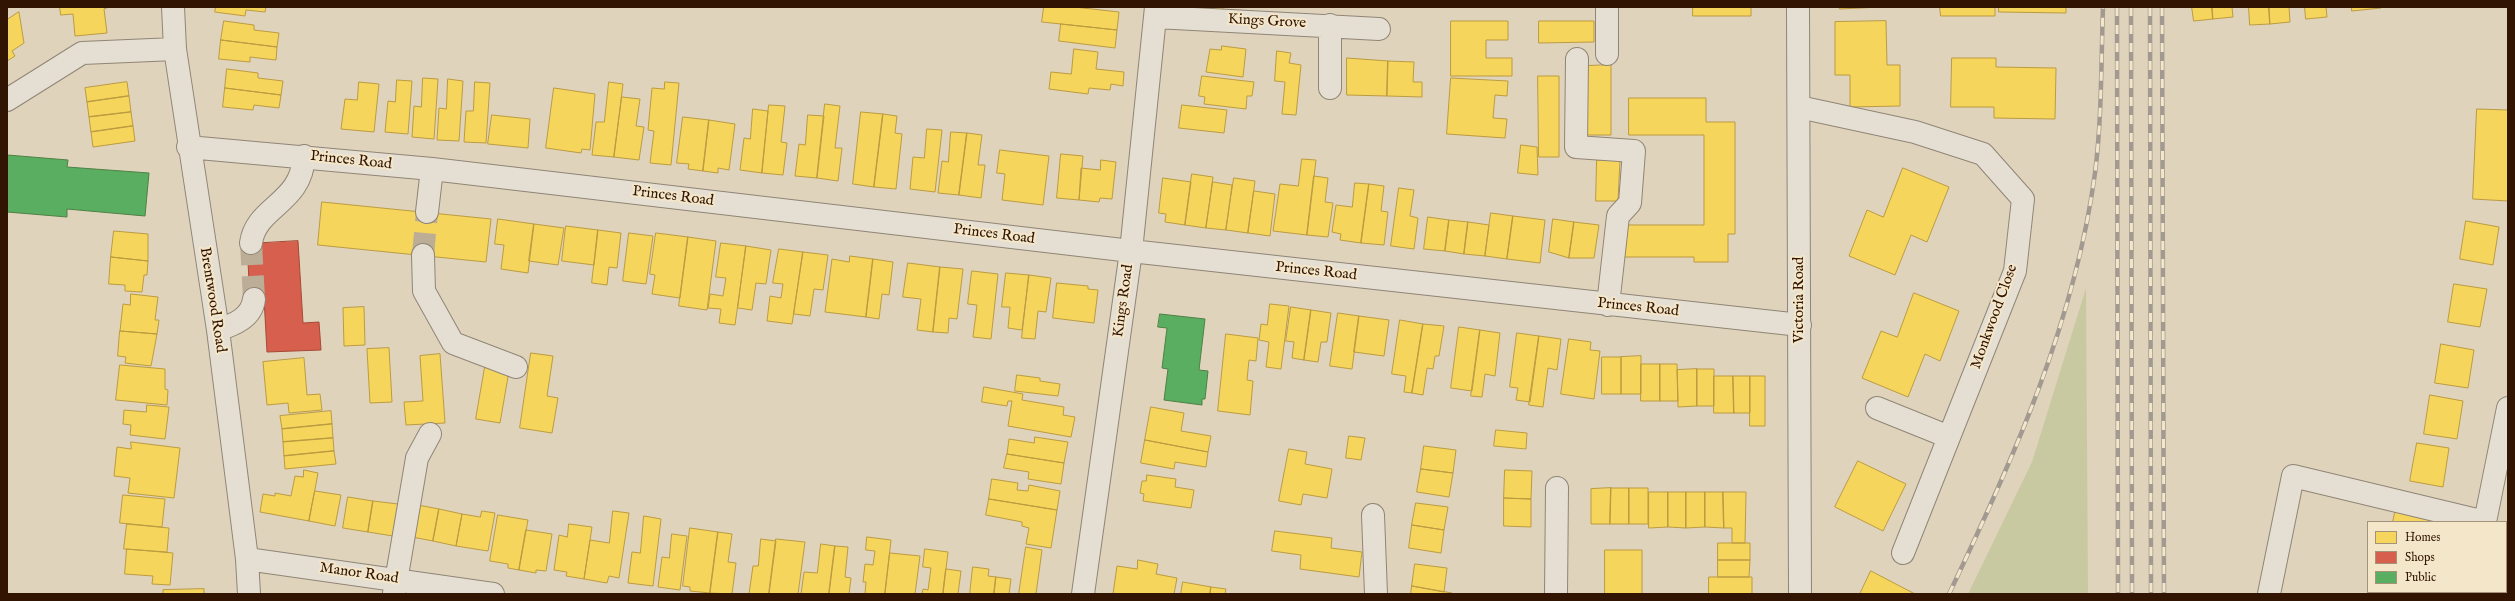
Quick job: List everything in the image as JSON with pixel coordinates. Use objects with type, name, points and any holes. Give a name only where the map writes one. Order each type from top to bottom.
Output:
[{"type":"street","name":"Brentwood Road","points":[[173,7],[175,49],[188,146],[218,330],[248,559],[249,594]]},
{"type":"street","points":[[1607,7],[1607,54]]},
{"type":"street","name":"Victoria Road","points":[[1798,7],[1800,594]]},
{"type":"street","name":"Kings Grove","points":[[1156,12],[1379,29]]},
{"type":"street","name":"Kings Road","points":[[1083,594],[1131,251],[1156,12]]},
{"type":"street","points":[[1330,25],[1330,88]]},
{"type":"street","points":[[7,100],[82,53],[175,49]]},
{"type":"street","points":[[1577,59],[1576,147],[1634,151],[1630,203],[1618,216],[1608,305]]},
{"type":"street","name":"Monkwood Close","points":[[1799,107],[1915,132],[1983,154],[2023,199],[2015,271],[1903,553]]},
{"type":"street","name":"Princes Road","points":[[188,146],[432,169],[1131,251],[1608,305],[1800,325]]},
{"type":"street","points":[[251,243],[256,226],[296,187],[304,166],[304,156]]},
{"type":"street","points":[[427,212],[432,169]]},
{"type":"street","points":[[423,256],[424,292],[453,343],[516,367]]},
{"type":"street","points":[[218,330],[242,319],[253,306],[254,299]]},
{"type":"street","points":[[1877,408],[1949,437]]},
{"type":"street","points":[[2485,521],[2508,408]]},
{"type":"street","points":[[394,586],[417,458],[430,434]]},
{"type":"street","points":[[2269,594],[2294,476],[2481,521]]},
{"type":"street","points":[[1556,594],[1557,488]]},
{"type":"street","points":[[1372,515],[1376,594]]},
{"type":"street","name":"Manor Road","points":[[248,559],[394,586],[493,594]]},
{"type":"green space","points":[[2086,288],[2088,594],[1968,594],[2032,462]]},
{"type":"building: Homes","points":[[60,7],[109,7],[104,9],[107,33],[75,36],[73,14],[61,15]]},
{"type":"building: Homes","points":[[216,7],[266,7],[265,12],[246,10],[245,16],[215,12]]},
{"type":"building: Homes","points":[[1044,7],[1074,7],[1119,12],[1117,30],[1042,22]]},
{"type":"building: Homes","points":[[1187,7],[1223,7],[1222,15],[1187,10]]},
{"type":"building: Homes","points":[[1693,7],[1751,7],[1751,16],[1693,16]]},
{"type":"building: Homes","points":[[1840,7],[1881,7],[1840,9]]},
{"type":"building: Homes","points":[[1940,7],[1995,7],[1995,16],[1941,16]]},
{"type":"building: Homes","points":[[1999,7],[2066,7],[2066,13],[1999,12]]},
{"type":"building: Homes","points":[[2192,7],[2212,7],[2213,19],[2194,21]]},
{"type":"building: Homes","points":[[2212,7],[2232,7],[2233,17],[2213,19]]},
{"type":"building: Homes","points":[[2249,7],[2269,7],[2270,24],[2250,25]]},
{"type":"building: Homes","points":[[2269,7],[2289,7],[2290,22],[2270,24]]},
{"type":"building: Homes","points":[[2305,7],[2326,7],[2327,17],[2306,19]]},
{"type":"building: Homes","points":[[2352,7],[2381,7],[2381,8],[2352,11]]},
{"type":"building: Homes","points":[[19,12],[24,43],[12,51],[15,56],[7,61],[7,20]]},
{"type":"building: Homes","points":[[224,21],[254,25],[254,30],[279,33],[277,47],[221,40]]},
{"type":"building: Homes","points":[[1451,21],[1508,21],[1508,40],[1486,40],[1486,58],[1512,58],[1512,76],[1451,76]]},
{"type":"building: Homes","points":[[1539,21],[1594,21],[1594,42],[1539,43]]},
{"type":"building: Homes","points":[[1886,21],[1887,65],[1900,65],[1900,106],[1850,107],[1850,75],[1835,75],[1835,22]]},
{"type":"building: Homes","points":[[1061,24],[1117,30],[1115,48],[1059,41]]},
{"type":"building: Homes","points":[[221,40],[277,47],[276,60],[250,57],[250,62],[219,59]]},
{"type":"building: Homes","points":[[1222,46],[1246,49],[1243,77],[1206,72],[1210,49],[1221,50]]},
{"type":"building: Homes","points":[[1074,49],[1098,52],[1096,69],[1124,72],[1123,86],[1111,84],[1110,90],[1089,88],[1088,94],[1049,89],[1051,72],[1071,74]]},
{"type":"building: Homes","points":[[1277,51],[1291,53],[1289,63],[1301,65],[1296,115],[1282,114],[1285,82],[1275,81]]},
{"type":"building: Homes","points":[[1347,58],[1388,61],[1387,96],[1347,95]]},
{"type":"building: Homes","points":[[1952,58],[1996,58],[1996,67],[2056,68],[2055,119],[1994,118],[1994,107],[1951,107]]},
{"type":"building: Homes","points":[[1388,61],[1414,62],[1413,82],[1422,82],[1422,97],[1387,96]]},
{"type":"building: Homes","points":[[1611,65],[1611,135],[1587,135],[1587,66]]},
{"type":"building: Homes","points":[[227,69],[258,73],[258,78],[283,81],[281,95],[225,88]]},
{"type":"building: Homes","points":[[1202,76],[1254,82],[1252,96],[1247,96],[1246,109],[1204,104],[1205,97],[1199,96]]},
{"type":"building: Homes","points":[[1538,76],[1559,76],[1559,157],[1539,157]]},
{"type":"building: Homes","points":[[423,78],[438,79],[434,139],[412,137],[414,106],[421,107]]},
{"type":"building: Homes","points":[[1451,78],[1508,81],[1507,96],[1495,95],[1493,118],[1507,119],[1505,138],[1447,134]]},
{"type":"building: Homes","points":[[448,79],[463,81],[459,141],[437,140],[439,108],[446,109]]},
{"type":"building: Homes","points":[[397,80],[412,81],[408,134],[385,132],[388,101],[395,102]]},
{"type":"building: Homes","points":[[127,82],[129,96],[87,102],[85,88]]},
{"type":"building: Homes","points":[[359,82],[379,84],[374,132],[341,129],[345,99],[357,100]]},
{"type":"building: Homes","points":[[475,82],[490,83],[486,143],[464,142],[466,111],[473,111]]},
{"type":"building: Homes","points":[[609,82],[623,84],[614,157],[592,155],[596,122],[604,122]]},
{"type":"building: Homes","points":[[665,82],[679,83],[671,165],[650,163],[654,131],[648,130],[652,88],[664,89]]},
{"type":"building: Homes","points":[[225,88],[281,95],[279,108],[254,105],[253,110],[223,107]]},
{"type":"building: Homes","points":[[554,88],[595,94],[590,150],[582,149],[581,153],[546,148]]},
{"type":"building: Homes","points":[[129,96],[131,112],[89,117],[87,102]]},
{"type":"building: Homes","points":[[622,97],[640,99],[636,126],[644,127],[639,160],[614,157]]},
{"type":"building: Homes","points":[[1629,98],[1706,98],[1706,122],[1735,122],[1735,234],[1728,234],[1728,262],[1694,262],[1694,257],[1624,257],[1624,225],[1704,225],[1704,135],[1629,135]]},
{"type":"building: Homes","points":[[825,104],[840,106],[835,148],[842,148],[838,181],[817,178]]},
{"type":"building: Homes","points":[[769,105],[785,106],[781,142],[787,143],[783,175],[762,173]]},
{"type":"building: Homes","points":[[1182,105],[1227,110],[1224,133],[1179,128]]},
{"type":"building: Homes","points":[[753,109],[768,111],[762,173],[740,170],[744,138],[750,139]]},
{"type":"building: Homes","points":[[2477,109],[2508,110],[2508,201],[2473,199]]},
{"type":"building: Homes","points":[[131,112],[133,126],[91,132],[89,117]]},
{"type":"building: Homes","points":[[861,112],[883,114],[874,187],[853,184]]},
{"type":"building: Homes","points":[[883,114],[897,116],[895,133],[902,134],[896,189],[874,187]]},
{"type":"building: Homes","points":[[492,115],[530,119],[528,148],[488,144]]},
{"type":"building: Homes","points":[[808,115],[824,116],[817,178],[795,176],[799,144],[805,145]]},
{"type":"building: Homes","points":[[683,117],[709,120],[703,171],[688,169],[689,164],[677,163]]},
{"type":"building: Homes","points":[[709,120],[735,124],[729,170],[718,168],[718,173],[703,171]]},
{"type":"building: Homes","points":[[133,126],[135,141],[93,147],[91,132]]},
{"type":"building: Homes","points":[[927,129],[942,130],[935,192],[910,189],[913,157],[924,158]]},
{"type":"building: Homes","points":[[951,132],[967,133],[959,195],[938,193],[942,161],[948,162]]},
{"type":"building: Homes","points":[[967,133],[982,135],[978,165],[985,165],[981,198],[959,195]]},
{"type":"building: Homes","points":[[1521,145],[1537,147],[1538,175],[1518,173]]},
{"type":"building: Homes","points":[[1000,150],[1049,156],[1043,205],[1002,200],[1005,174],[997,173]]},
{"type":"building: Homes","points":[[1061,154],[1083,156],[1079,200],[1057,198]]},
{"type":"building: Homes","points":[[1302,159],[1316,160],[1307,235],[1273,231],[1280,184],[1298,186]]},
{"type":"building: Homes","points":[[1101,160],[1116,162],[1112,199],[1100,198],[1099,202],[1079,200],[1081,168],[1100,170]]},
{"type":"building: Homes","points":[[1597,160],[1620,160],[1618,201],[1596,201]]},
{"type":"building: Homes","points":[[1903,168],[1949,187],[1927,242],[1911,235],[1895,275],[1849,256],[1867,210],[1883,217]]},
{"type":"building: Homes","points":[[1192,174],[1213,177],[1206,228],[1185,225]]},
{"type":"building: Homes","points":[[1314,176],[1328,178],[1325,202],[1333,203],[1328,237],[1307,235]]},
{"type":"building: Homes","points":[[1163,178],[1191,182],[1185,225],[1165,222],[1166,214],[1159,213]]},
{"type":"building: Homes","points":[[1234,178],[1255,181],[1248,233],[1226,230]]},
{"type":"building: Homes","points":[[1213,182],[1232,185],[1226,230],[1206,228]]},
{"type":"building: Homes","points":[[1355,183],[1369,184],[1361,243],[1340,240],[1341,234],[1332,232],[1336,205],[1352,207]]},
{"type":"building: Homes","points":[[1369,184],[1384,186],[1381,211],[1388,212],[1384,245],[1361,243]]},
{"type":"building: Homes","points":[[1399,188],[1414,190],[1410,216],[1418,218],[1414,249],[1391,246]]},
{"type":"building: Homes","points":[[1254,191],[1275,194],[1270,236],[1248,233]]},
{"type":"building: Homes","points":[[322,202],[491,219],[486,262],[318,245]]},
{"type":"building: Homes","points":[[1491,213],[1513,216],[1507,259],[1485,256]]},
{"type":"building: Homes","points":[[1513,216],[1545,220],[1540,263],[1507,259]]},
{"type":"building: Homes","points":[[1428,217],[1449,220],[1445,251],[1424,249]]},
{"type":"building: Homes","points":[[498,219],[534,224],[528,273],[501,269],[504,245],[495,244]]},
{"type":"building: Homes","points":[[1553,219],[1574,222],[1569,258],[1549,252]]},
{"type":"building: Homes","points":[[1449,220],[1468,222],[1464,254],[1445,251]]},
{"type":"building: Homes","points":[[2466,221],[2499,227],[2493,265],[2460,259]]},
{"type":"building: Homes","points":[[1468,222],[1489,225],[1485,256],[1464,254]]},
{"type":"building: Homes","points":[[1574,222],[1599,225],[1594,258],[1569,258]]},
{"type":"building: Homes","points":[[534,224],[564,228],[558,265],[529,261]]},
{"type":"building: Homes","points":[[566,226],[598,230],[594,265],[562,261]]},
{"type":"building: Homes","points":[[598,230],[621,233],[617,268],[609,267],[607,285],[592,283]]},
{"type":"building: Homes","points":[[114,231],[148,234],[148,261],[111,257]]},
{"type":"building: Homes","points":[[629,233],[653,236],[646,284],[623,281]]},
{"type":"building: Homes","points":[[656,233],[688,237],[680,298],[652,294],[655,275],[650,274]]},
{"type":"building: Homes","points":[[688,237],[716,241],[707,310],[679,306]]},
{"type":"building: Homes","points":[[721,243],[746,246],[735,325],[719,323],[721,309],[708,308],[710,294],[723,296],[726,278],[716,277]]},
{"type":"building: Homes","points":[[746,246],[771,250],[766,284],[756,283],[752,310],[738,308]]},
{"type":"building: Homes","points":[[779,249],[803,252],[792,324],[767,321],[770,296],[781,298],[783,284],[773,283]]},
{"type":"building: Homes","points":[[803,252],[828,255],[823,290],[814,289],[810,316],[794,314]]},
{"type":"building: Homes","points":[[850,256],[873,259],[866,317],[825,312],[832,259],[849,262]]},
{"type":"building: Homes","points":[[111,257],[148,261],[147,275],[144,275],[142,292],[125,291],[125,285],[109,284]]},
{"type":"building: Homes","points":[[873,259],[893,262],[889,295],[882,294],[879,319],[866,317]]},
{"type":"building: Homes","points":[[908,263],[940,267],[933,332],[917,330],[921,299],[903,297]]},
{"type":"building: Homes","points":[[940,267],[963,269],[957,319],[949,318],[948,333],[933,332]]},
{"type":"building: Homes","points":[[972,271],[998,274],[991,339],[973,337],[977,305],[968,304]]},
{"type":"building: Homes","points":[[1006,273],[1029,275],[1022,330],[1008,328],[1010,307],[1002,307]]},
{"type":"building: Homes","points":[[1029,275],[1051,278],[1046,312],[1038,311],[1035,339],[1022,338]]},
{"type":"building: Homes","points":[[1057,283],[1088,286],[1088,289],[1098,290],[1094,323],[1053,318]]},
{"type":"building: Homes","points":[[2454,284],[2487,289],[2480,327],[2448,322]]},
{"type":"building: Homes","points":[[1914,293],[1959,311],[1940,361],[1925,354],[1908,397],[1862,378],[1881,331],[1897,337]]},
{"type":"building: Homes","points":[[131,294],[158,297],[155,320],[159,320],[157,334],[120,331],[123,304],[130,305]]},
{"type":"building: Homes","points":[[1270,304],[1289,306],[1281,369],[1266,367],[1269,342],[1259,340],[1261,324],[1267,325]]},
{"type":"building: Homes","points":[[364,307],[365,345],[344,346],[343,308]]},
{"type":"building: Homes","points":[[1291,307],[1311,310],[1304,360],[1292,358],[1294,342],[1286,341]]},
{"type":"building: Homes","points":[[1311,310],[1331,313],[1327,342],[1321,342],[1318,362],[1304,360]]},
{"type":"building: Homes","points":[[1338,313],[1359,316],[1352,369],[1330,366]]},
{"type":"building: Homes","points":[[1359,316],[1389,320],[1384,356],[1354,352]]},
{"type":"building: Homes","points":[[1400,320],[1423,324],[1412,393],[1404,392],[1406,376],[1392,374]]},
{"type":"building: Homes","points":[[1423,324],[1444,326],[1439,356],[1435,356],[1433,369],[1427,368],[1423,395],[1412,393]]},
{"type":"building: Homes","points":[[1459,327],[1480,330],[1472,391],[1451,388]]},
{"type":"building: Homes","points":[[1480,330],[1500,333],[1495,376],[1485,374],[1482,397],[1471,396]]},
{"type":"building: Homes","points":[[120,331],[157,334],[151,366],[125,363],[126,357],[118,356]]},
{"type":"building: Homes","points":[[1517,333],[1539,336],[1530,402],[1516,400],[1518,388],[1510,387]]},
{"type":"building: Homes","points":[[1226,334],[1258,338],[1256,361],[1249,360],[1247,380],[1253,381],[1250,415],[1218,411]]},
{"type":"building: Homes","points":[[1539,336],[1561,339],[1557,370],[1548,368],[1543,407],[1529,405]]},
{"type":"building: Homes","points":[[1569,339],[1591,342],[1590,350],[1600,351],[1594,399],[1561,394]]},
{"type":"building: Homes","points":[[2441,344],[2474,350],[2468,388],[2435,383]]},
{"type":"building: Homes","points":[[389,348],[392,402],[370,403],[367,349]]},
{"type":"building: Homes","points":[[531,353],[553,356],[547,396],[558,398],[552,433],[520,428]]},
{"type":"building: Homes","points":[[440,354],[445,423],[406,425],[404,402],[423,401],[420,356]]},
{"type":"building: Homes","points":[[1641,356],[1641,394],[1621,394],[1621,357]]},
{"type":"building: Homes","points":[[1602,357],[1621,357],[1621,394],[1602,394]]},
{"type":"building: Homes","points":[[304,358],[307,395],[320,394],[322,410],[289,413],[288,403],[267,405],[263,362]]},
{"type":"building: Homes","points":[[1641,364],[1660,364],[1660,401],[1641,401]]},
{"type":"building: Homes","points":[[1660,364],[1677,364],[1678,401],[1660,401]]},
{"type":"building: Homes","points":[[120,365],[165,369],[165,389],[168,390],[167,405],[116,400]]},
{"type":"building: Homes","points":[[485,367],[509,371],[500,423],[476,419]]},
{"type":"building: Homes","points":[[1697,369],[1714,369],[1714,406],[1697,406]]},
{"type":"building: Homes","points":[[1697,369],[1697,406],[1678,407],[1677,370]]},
{"type":"building: Homes","points":[[1017,375],[1040,378],[1040,381],[1060,384],[1058,396],[1015,391]]},
{"type":"building: Homes","points":[[1714,376],[1733,376],[1734,413],[1714,413]]},
{"type":"building: Homes","points":[[1733,376],[1750,376],[1750,413],[1734,413]]},
{"type":"building: Homes","points":[[1750,376],[1765,376],[1765,426],[1750,426]]},
{"type":"building: Homes","points":[[984,387],[1023,394],[1022,400],[1064,407],[1063,415],[1075,417],[1071,437],[1008,426],[1012,401],[1008,401],[1007,406],[982,402]]},
{"type":"building: Homes","points":[[2430,395],[2463,401],[2457,439],[2424,434]]},
{"type":"building: Homes","points":[[147,405],[169,407],[165,439],[130,435],[131,425],[123,424],[124,410],[146,412]]},
{"type":"building: Homes","points":[[1151,407],[1184,413],[1181,431],[1211,436],[1208,452],[1145,440]]},
{"type":"building: Homes","points":[[331,411],[332,424],[282,429],[280,416]]},
{"type":"building: Homes","points":[[332,424],[333,438],[283,442],[282,429]]},
{"type":"building: Homes","points":[[1496,430],[1527,433],[1526,449],[1494,446]]},
{"type":"building: Homes","points":[[1349,436],[1365,438],[1361,460],[1346,458]]},
{"type":"building: Homes","points":[[1035,437],[1068,442],[1064,463],[1007,454],[1009,439],[1034,443]]},
{"type":"building: Homes","points":[[333,438],[334,451],[284,456],[283,442]]},
{"type":"building: Homes","points":[[1145,440],[1208,452],[1206,467],[1175,462],[1174,469],[1141,463]]},
{"type":"building: Homes","points":[[131,442],[180,448],[174,498],[128,493],[130,478],[114,476],[117,447],[131,449]]},
{"type":"building: Homes","points":[[2417,443],[2449,448],[2443,487],[2410,481]]},
{"type":"building: Homes","points":[[1424,446],[1456,450],[1453,473],[1421,469]]},
{"type":"building: Homes","points":[[1289,449],[1307,452],[1305,464],[1332,469],[1327,498],[1303,494],[1301,505],[1279,501]]},
{"type":"building: Homes","points":[[334,451],[336,464],[285,469],[284,456]]},
{"type":"building: Homes","points":[[1007,454],[1064,463],[1061,484],[1028,479],[1029,472],[1004,468]]},
{"type":"building: Homes","points":[[1858,461],[1906,484],[1883,531],[1835,507]]},
{"type":"building: Homes","points":[[1421,469],[1453,473],[1449,497],[1417,492]]},
{"type":"building: Homes","points":[[304,470],[318,473],[309,521],[260,512],[263,494],[275,496],[275,493],[291,496],[295,476],[303,477]]},
{"type":"building: Homes","points":[[1505,470],[1532,471],[1531,499],[1504,498]]},
{"type":"building: Homes","points":[[1147,475],[1176,479],[1175,487],[1194,490],[1191,508],[1143,501],[1144,494],[1140,493],[1142,481],[1146,481]]},
{"type":"building: Homes","points":[[992,479],[1018,483],[1017,490],[1028,491],[1029,485],[1060,491],[1057,510],[989,499]]},
{"type":"building: Homes","points":[[1611,488],[1610,524],[1591,524],[1591,489]]},
{"type":"building: Homes","points":[[1611,488],[1629,488],[1629,524],[1610,524]]},
{"type":"building: Homes","points":[[1629,488],[1648,488],[1648,524],[1629,524]]},
{"type":"building: Homes","points":[[315,491],[341,495],[335,526],[309,521]]},
{"type":"building: Homes","points":[[1649,492],[1668,492],[1668,527],[1649,528]]},
{"type":"building: Homes","points":[[1668,492],[1686,492],[1686,528],[1668,527]]},
{"type":"building: Homes","points":[[1686,492],[1705,492],[1705,527],[1686,528]]},
{"type":"building: Homes","points":[[1705,492],[1723,492],[1724,528],[1705,527]]},
{"type":"building: Homes","points":[[1723,492],[1746,492],[1745,543],[1732,543],[1732,528],[1724,528]]},
{"type":"building: Homes","points":[[123,495],[165,499],[162,527],[120,523]]},
{"type":"building: Homes","points":[[348,497],[373,501],[368,532],[343,528]]},
{"type":"building: Homes","points":[[1504,498],[1531,499],[1531,527],[1504,526]]},
{"type":"building: Homes","points":[[989,499],[1057,510],[1051,548],[1026,544],[1029,528],[1022,526],[1022,522],[986,515]]},
{"type":"building: Homes","points":[[373,501],[398,504],[393,536],[368,532]]},
{"type":"building: Homes","points":[[1416,503],[1448,507],[1444,530],[1412,525]]},
{"type":"building: Homes","points":[[418,505],[439,509],[433,541],[412,537]]},
{"type":"building: Homes","points":[[2396,508],[2435,517],[2434,521],[2393,521]]},
{"type":"building: Homes","points":[[439,509],[462,514],[456,546],[433,541]]},
{"type":"building: Homes","points":[[482,511],[495,513],[488,551],[456,546],[462,514],[480,517]]},
{"type":"building: Homes","points":[[613,511],[629,513],[619,578],[609,576],[607,583],[584,579],[590,540],[609,543]]},
{"type":"building: Homes","points":[[498,515],[528,520],[519,570],[508,568],[508,564],[490,561]]},
{"type":"building: Homes","points":[[644,516],[661,519],[653,586],[628,583],[632,552],[640,553]]},
{"type":"building: Homes","points":[[127,524],[169,528],[167,552],[124,549]]},
{"type":"building: Homes","points":[[569,524],[592,527],[584,579],[566,576],[567,572],[554,570],[559,535],[567,537]]},
{"type":"building: Homes","points":[[1412,525],[1444,530],[1441,553],[1409,548]]},
{"type":"building: Homes","points":[[690,528],[718,532],[710,593],[690,591],[690,587],[683,586]]},
{"type":"building: Homes","points":[[526,530],[552,534],[546,571],[536,570],[536,573],[519,570]]},
{"type":"building: Homes","points":[[1275,531],[1332,538],[1331,548],[1362,552],[1359,577],[1300,569],[1301,555],[1272,551]]},
{"type":"building: Homes","points":[[718,532],[732,534],[728,562],[736,563],[732,594],[710,593]]},
{"type":"building: Homes","points":[[672,534],[687,536],[680,590],[658,587],[662,557],[669,558]]},
{"type":"building: Homes","points":[[867,537],[891,540],[885,594],[865,594],[866,582],[863,582],[865,564],[873,565],[875,551],[866,550]]},
{"type":"building: Homes","points":[[761,539],[776,541],[769,594],[749,594],[753,566],[758,566]]},
{"type":"building: Homes","points":[[776,539],[805,542],[798,594],[769,594]]},
{"type":"building: Homes","points":[[1718,543],[1750,543],[1750,560],[1718,560]]},
{"type":"building: Homes","points":[[821,544],[835,546],[829,594],[801,594],[804,572],[817,573]]},
{"type":"building: Homes","points":[[835,546],[848,547],[845,577],[851,578],[849,594],[829,594]]},
{"type":"building: Homes","points":[[1026,547],[1042,550],[1036,594],[1019,594]]},
{"type":"building: Homes","points":[[127,549],[173,553],[170,585],[152,584],[153,576],[125,574]]},
{"type":"building: Homes","points":[[925,549],[948,552],[943,594],[922,594],[923,589],[928,590],[931,568],[923,567]]},
{"type":"building: Homes","points":[[1605,550],[1642,550],[1642,594],[1605,594]]},
{"type":"building: Homes","points":[[890,553],[920,556],[915,594],[885,594]]},
{"type":"building: Homes","points":[[1138,560],[1158,564],[1156,574],[1177,578],[1174,594],[1113,594],[1117,566],[1137,569]]},
{"type":"building: Homes","points":[[1718,560],[1750,560],[1749,577],[1718,577]]},
{"type":"building: Homes","points":[[1415,564],[1447,568],[1444,592],[1412,586]]},
{"type":"building: Homes","points":[[973,567],[989,569],[988,576],[996,577],[994,594],[970,594]]},
{"type":"building: Homes","points":[[946,569],[961,571],[958,594],[943,594]]},
{"type":"building: Homes","points":[[1871,571],[1915,594],[1860,594]]},
{"type":"building: Homes","points":[[996,577],[1011,579],[1009,594],[994,594]]},
{"type":"building: Homes","points":[[1709,577],[1752,577],[1752,594],[1709,594]]},
{"type":"building: Homes","points":[[1183,582],[1211,587],[1210,594],[1181,594]]},
{"type":"building: Homes","points":[[1412,586],[1452,593],[1452,594],[1411,594]]},
{"type":"building: Homes","points":[[1211,587],[1226,589],[1225,594],[1210,594]]},
{"type":"building: Homes","points":[[204,589],[204,594],[163,594],[163,590]]},
{"type":"building: Homes","points":[[2376,593],[2418,593],[2418,594]]},
{"type":"building: Shops","points":[[298,241],[303,323],[319,322],[321,350],[267,352],[264,298],[250,299],[247,244]]},
{"type":"building: Public","points":[[7,155],[68,160],[67,167],[149,173],[145,216],[67,209],[67,217],[7,212]]},
{"type":"building: Public","points":[[1160,314],[1205,319],[1199,370],[1208,371],[1205,399],[1202,399],[1202,405],[1164,400],[1168,369],[1162,368],[1167,328],[1158,327]]},
{"type":"tunnel","points":[[423,255],[427,212]]},
{"type":"tunnel","points":[[251,243],[254,299]]},
{"type":"railway","points":[[1949,594],[1973,544],[2018,441],[2057,336],[2073,283],[2086,228],[2095,173],[2100,111],[2103,7]]},
{"type":"railway","points":[[2117,7],[2118,594]]},
{"type":"railway","points":[[2131,7],[2132,594]]},
{"type":"railway","points":[[2150,7],[2151,594]]},
{"type":"railway","points":[[2162,7],[2164,594]]}]
